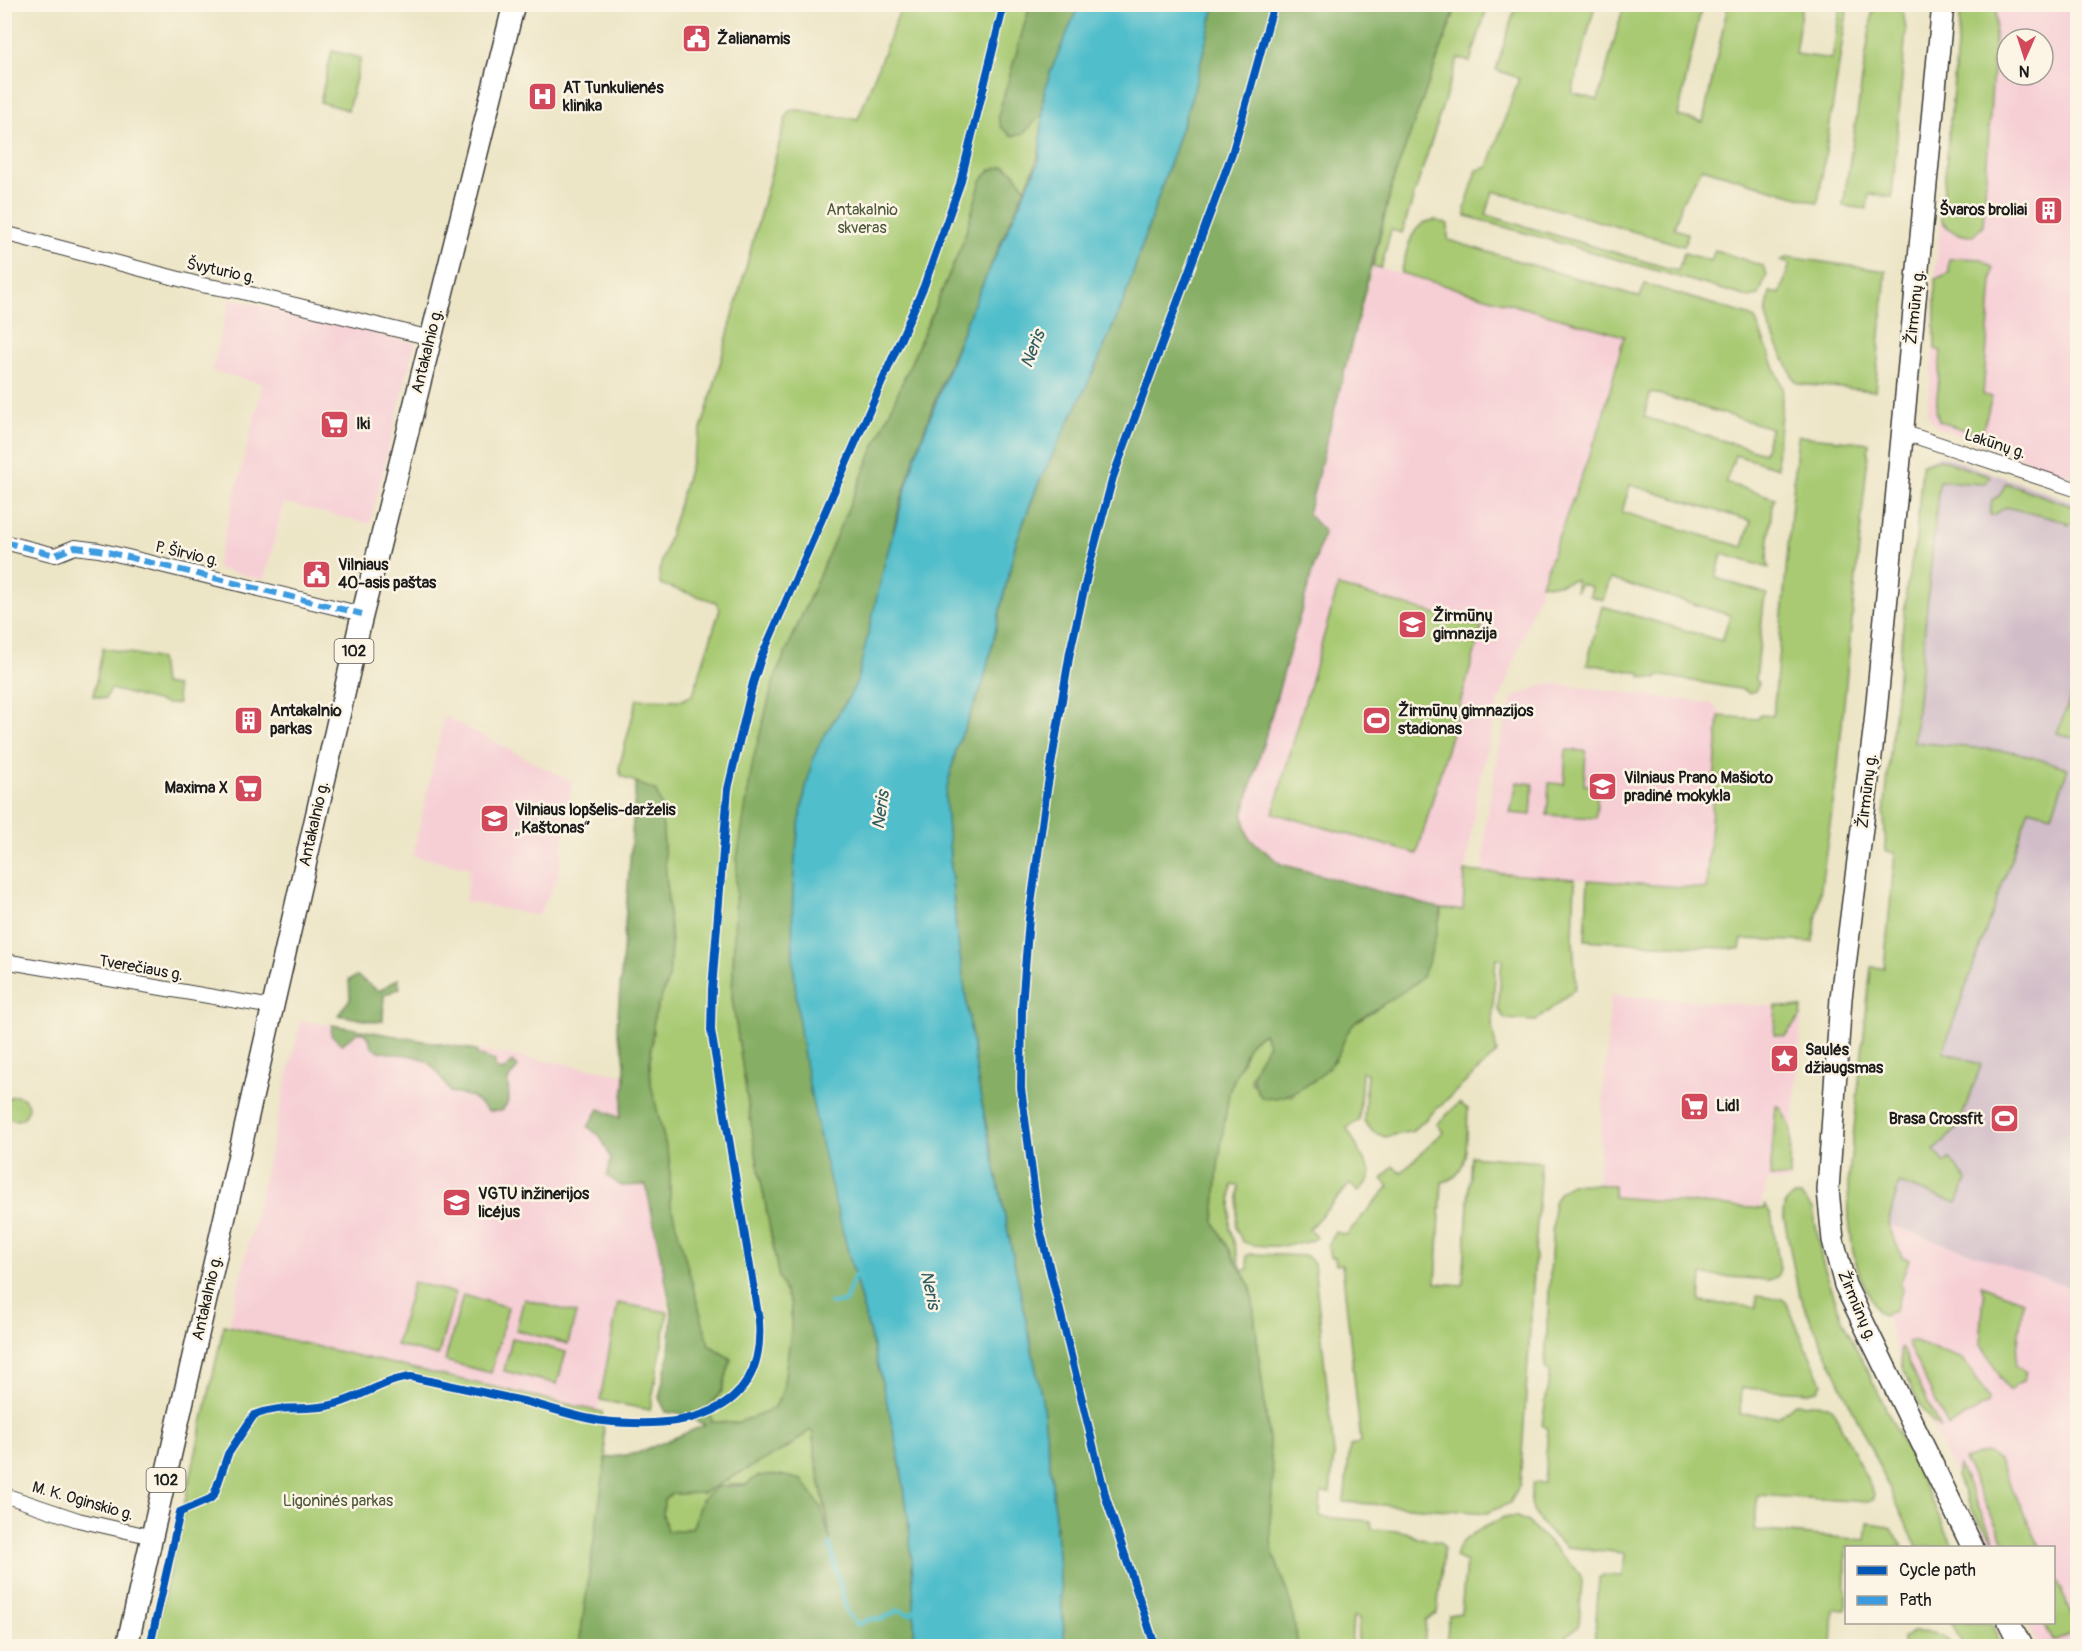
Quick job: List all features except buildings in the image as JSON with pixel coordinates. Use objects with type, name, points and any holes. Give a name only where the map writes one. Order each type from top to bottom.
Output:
[{"type":"main road","name":"Antakalnio g.","points":[[127,1647],[362,614],[514,4]]},
{"type":"main road","name":"Žirmūnų g.","points":[[1943,4],[1875,723],[1841,998],[1828,1190],[1833,1240],[1845,1285],[1972,1546]]},
{"type":"main road","points":[[2010,1624],[2021,1647]]},
{"type":"street","name":"Švyturio g.","points":[[4,233],[202,285],[238,291],[431,338]]},
{"type":"street","name":"Lakūnų g.","points":[[1902,432],[2078,490]]},
{"type":"street","name":"P. Širvio g.","points":[[4,542],[55,555],[75,548],[99,550],[362,614]]},
{"type":"street","name":"Tverečiaus g.","points":[[4,961],[272,1007]]},
{"type":"street","name":"M. K. Oginskio g.","points":[[4,1495],[78,1520],[153,1537]]},
{"type":"shaded area","points":[[1961,5],[2077,5],[2077,478],[1937,427],[1927,414],[1934,345],[1935,279]]},
{"type":"shaded area","name":"Žirmūnų gimnazija","points":[[1373,266],[1624,336],[1601,424],[1497,707],[1478,788],[1465,871],[1463,910],[1442,909],[1281,864],[1249,838],[1243,815],[1324,532],[1308,515]]},
{"type":"shaded area","points":[[230,298],[415,343],[370,524],[284,503],[264,580],[216,568],[263,384],[212,371]]},
{"type":"shaded area","points":[[1940,455],[2077,503],[2077,1290],[1888,1224],[1899,1183],[1957,1203],[1967,1180],[1950,1159],[1945,1163],[1934,1150],[1958,1128],[1943,1051],[2029,808],[2067,768],[2015,752],[1913,742],[1907,584],[1916,540],[1922,464]]},
{"type":"shaded area","name":"Vilniaus Prano Mašioto pradinė mokykla","points":[[1547,683],[1711,703],[1720,711],[1706,889],[1483,872],[1485,827],[1499,746],[1512,698]]},
{"type":"shaded area","name":"Vilniaus lopšelis-darželis „Kaštonas“","points":[[444,716],[572,782],[559,874],[538,916],[465,901],[470,868],[413,856]]},
{"type":"shaded area","points":[[1611,995],[1802,1008],[1789,1182],[1768,1181],[1760,1207],[1613,1197],[1614,1185],[1597,1185]]},
{"type":"shaded area","points":[[301,1020],[641,1077],[668,1312],[650,1410],[600,1401],[599,1410],[602,1412],[606,1458],[579,1646],[153,1646],[224,1325],[229,1326]]},
{"type":"shaded area","points":[[1888,1224],[2077,1289],[2077,1646],[2039,1646],[2028,1624],[2055,1624],[2055,1546],[1991,1546],[1899,1359],[1886,1315],[1893,1313],[1909,1260],[1902,1257]]},
{"type":"green space","points":[[1961,4],[1997,5],[1983,225],[1973,236],[1963,235],[1947,227],[1941,219]]},
{"type":"green space","name":"Antakalnio skveras","points":[[902,5],[1030,5],[1026,20],[1023,134],[1042,114],[1041,144],[1037,161],[1025,188],[1014,172],[981,181],[963,242],[774,680],[737,859],[732,998],[754,1143],[779,1278],[791,1305],[791,1331],[783,1390],[776,1405],[766,1413],[736,1423],[712,1422],[709,1406],[722,1391],[731,1359],[709,1345],[669,1202],[670,1163],[651,1085],[650,1062],[654,1017],[669,977],[671,944],[661,805],[656,791],[621,776],[619,768],[637,699],[683,700],[693,694],[720,609],[716,602],[660,584],[659,571],[714,386],[786,118],[789,111],[800,110],[823,116],[858,119]]},
{"type":"green space","points":[[1030,5],[1079,5],[1044,93],[1042,114],[1023,134],[1012,136],[1001,127],[998,116]]},
{"type":"green space","points":[[1215,5],[1457,5],[1393,181],[1308,514],[1324,531],[1243,815],[1249,838],[1281,864],[1442,909],[1432,952],[1423,975],[1411,986],[1355,1023],[1335,1059],[1321,1075],[1303,1088],[1282,1097],[1262,1098],[1254,1083],[1253,1071],[1268,1044],[1264,1033],[1250,1042],[1229,1092],[1218,1166],[1214,1222],[1251,1288],[1273,1475],[1270,1524],[1272,1550],[1291,1604],[1298,1646],[1065,1646],[1053,1492],[1042,1399],[979,1089],[956,928],[945,796],[957,746],[983,684],[1016,542],[1039,482],[1094,371],[1124,300],[1193,93]]},
{"type":"green space","points":[[1457,5],[1488,5],[1470,62],[1458,58],[1402,233],[1391,230],[1381,268],[1373,266],[1393,181]]},
{"type":"green space","points":[[1516,5],[1595,5],[1572,93],[1598,100],[1624,5],[1702,5],[1678,116],[1703,122],[1728,5],[1802,5],[1795,54],[1832,59],[1841,5],[1848,5],[1818,203],[1702,168],[1682,202],[1674,229],[1687,233],[1684,246],[1493,191],[1486,215],[1678,271],[1684,253],[1711,261],[1715,250],[1763,266],[1767,274],[1759,295],[1748,297],[1466,216],[1465,207],[1477,170],[1488,167],[1519,78],[1496,70]]},
{"type":"green space","points":[[1863,5],[1902,5],[1906,30],[1892,197],[1869,194],[1867,209],[1843,206],[1873,8]]},
{"type":"green space","points":[[332,51],[361,58],[348,110],[320,102]]},
{"type":"green space","points":[[1004,166],[1014,172],[1025,188],[957,344],[913,463],[894,526],[857,681],[821,741],[812,763],[796,850],[793,936],[799,1021],[814,1106],[833,1191],[901,1468],[911,1544],[914,1646],[579,1646],[606,1458],[638,1453],[705,1425],[682,1414],[666,1412],[659,1398],[669,1353],[672,1312],[646,1185],[621,1186],[607,1176],[611,1159],[600,1136],[588,1127],[599,1109],[620,1118],[625,1063],[617,1027],[636,782],[656,791],[661,805],[671,944],[669,977],[654,1017],[650,1062],[651,1085],[670,1163],[670,1202],[709,1345],[731,1359],[722,1391],[709,1406],[712,1422],[736,1423],[765,1413],[776,1405],[783,1390],[791,1331],[791,1305],[779,1278],[754,1143],[732,998],[737,859],[753,760],[774,680],[963,242],[981,181],[990,170]],"holes":[[[810,1430],[813,1433],[830,1541],[821,1507],[802,1480],[781,1475],[758,1476],[745,1485],[717,1487],[701,1500],[693,1527],[679,1531],[667,1531],[663,1515],[664,1499],[672,1494],[703,1493],[792,1445]]]},
{"type":"green space","points":[[1435,220],[1448,224],[1448,240],[1640,297],[1645,284],[1755,319],[1783,388],[1778,468],[1735,455],[1726,483],[1775,498],[1772,505],[1767,559],[1769,568],[1722,554],[1716,578],[1767,594],[1764,601],[1756,680],[1759,683],[1756,691],[1748,693],[1745,690],[1658,675],[1657,679],[1641,677],[1641,673],[1587,664],[1602,606],[1722,641],[1730,615],[1610,579],[1603,600],[1590,596],[1592,587],[1580,584],[1576,592],[1576,580],[1553,585],[1541,584],[1601,424],[1624,336],[1401,273],[1410,240],[1414,232],[1426,222]],"holes":[[[1651,392],[1771,428],[1764,453],[1644,417]],[[1630,485],[1751,521],[1743,547],[1622,512]]]},
{"type":"green space","points":[[1787,257],[1886,271],[1875,391],[1799,384],[1795,381],[1770,330],[1766,314],[1770,292],[1780,294],[1790,264],[1781,261]]},
{"type":"green space","points":[[1949,259],[1982,259],[1993,268],[1983,395],[1992,397],[1981,436],[1939,421],[1936,410],[1941,351],[1935,349],[1935,279],[1949,273]]},
{"type":"green space","points":[[1798,436],[1869,443],[1837,776],[1813,942],[1742,939],[1740,949],[1585,940],[1588,880],[1706,889],[1719,716],[1757,719],[1761,715],[1773,716]]},
{"type":"green space","points":[[1940,459],[1991,477],[1983,484],[1939,481],[1914,742],[2015,752],[2068,768],[2052,815],[2029,809],[1943,1051],[1981,1065],[1958,1128],[1934,1150],[1945,1163],[1950,1159],[1967,1180],[1957,1203],[1899,1183],[1888,1224],[1902,1257],[1909,1259],[1900,1285],[1903,1288],[1895,1311],[1883,1315],[1877,1311],[1860,1276],[1853,1252],[1848,1185],[1871,967],[1884,968],[1895,853],[1886,851],[1884,815],[1907,584],[1916,540],[1922,464]]},
{"type":"green space","points":[[2006,483],[2077,508],[2077,523],[2067,525],[2067,522],[2006,507],[1990,515],[1992,500],[2000,495]]},
{"type":"green space","name":"Žirmūnų gimnazijos stadionas","points":[[1338,586],[1482,627],[1417,854],[1273,813]]},
{"type":"green space","points":[[103,648],[160,659],[163,684],[176,686],[178,704],[167,704],[111,689],[105,699],[93,696]]},
{"type":"green space","points":[[2077,682],[2077,739],[2057,733]]},
{"type":"green space","points":[[1566,750],[1586,751],[1584,785],[1598,786],[1596,818],[1547,815],[1549,783],[1564,784]]},
{"type":"green space","points":[[1517,782],[1533,784],[1531,815],[1510,813]]},
{"type":"green space","points":[[1465,871],[1575,879],[1573,940],[1576,984],[1574,990],[1536,1021],[1505,1019],[1498,1009],[1502,959],[1496,958],[1492,1026],[1497,1053],[1413,1131],[1385,1137],[1373,1132],[1364,1121],[1367,1073],[1362,1072],[1359,1120],[1347,1128],[1371,1173],[1368,1181],[1358,1192],[1350,1184],[1309,1229],[1317,1237],[1292,1245],[1268,1246],[1248,1244],[1242,1241],[1236,1228],[1239,1186],[1232,1185],[1230,1228],[1242,1271],[1248,1269],[1246,1256],[1250,1254],[1307,1256],[1314,1263],[1334,1454],[1330,1493],[1321,1493],[1320,1517],[1371,1521],[1372,1529],[1407,1532],[1419,1539],[1440,1542],[1444,1548],[1437,1613],[1426,1620],[1424,1646],[1357,1646],[1359,1618],[1353,1617],[1351,1646],[1298,1646],[1291,1604],[1272,1550],[1270,1524],[1273,1475],[1251,1288],[1214,1222],[1218,1166],[1229,1092],[1250,1042],[1264,1033],[1268,1044],[1251,1077],[1251,1083],[1291,1096],[1335,1060],[1346,1032],[1356,1022],[1422,977],[1442,909],[1463,910]]},
{"type":"green space","points":[[357,976],[379,991],[398,979],[400,988],[384,995],[383,1021],[375,1022],[338,1015],[350,999],[349,980]]},
{"type":"green space","points":[[1776,1006],[1802,1008],[1801,1016],[1785,1036],[1774,1035]]},
{"type":"green space","points":[[332,1025],[476,1050],[478,1055],[495,1061],[495,1068],[503,1071],[513,1062],[518,1067],[508,1080],[509,1100],[502,1111],[488,1111],[472,1097],[450,1092],[436,1071],[423,1059],[381,1052],[371,1046],[369,1038],[363,1033],[357,1033],[342,1044],[331,1035]]},
{"type":"green space","points":[[16,1096],[25,1099],[28,1108],[25,1117],[16,1120],[7,1117],[4,1108],[7,1099]]},
{"type":"green space","points":[[1459,1103],[1468,1109],[1467,1141],[1463,1164],[1458,1173],[1452,1179],[1442,1182],[1436,1283],[1463,1285],[1471,1156],[1541,1162],[1520,1485],[1510,1503],[1487,1513],[1344,1502],[1350,1446],[1361,1442],[1342,1264],[1336,1265],[1335,1257],[1330,1257],[1328,1246],[1335,1232],[1346,1235],[1389,1186],[1382,1179],[1393,1166],[1401,1173],[1443,1132],[1437,1124]]},
{"type":"green space","points":[[1776,1106],[1779,1106],[1791,1127],[1790,1178],[1770,1177]]},
{"type":"green space","points":[[1571,1184],[1614,1185],[1614,1197],[1764,1209],[1765,1205],[1771,1214],[1780,1269],[1777,1277],[1769,1280],[1702,1275],[1700,1302],[1756,1307],[1757,1296],[1782,1299],[1786,1302],[1822,1383],[1818,1390],[1809,1392],[1742,1388],[1740,1414],[1778,1417],[1795,1403],[1828,1405],[1832,1408],[1874,1494],[1874,1499],[1869,1502],[1758,1495],[1754,1530],[1866,1540],[1868,1523],[1890,1528],[1902,1546],[1845,1546],[1845,1610],[1834,1609],[1832,1645],[1853,1646],[1594,1646],[1599,1578],[1603,1575],[1623,1576],[1625,1553],[1566,1547],[1538,1520],[1531,1504],[1533,1483],[1544,1483],[1548,1429],[1542,1425],[1550,1372],[1545,1368],[1554,1202],[1560,1192]]},
{"type":"green space","points":[[1792,1196],[1801,1196],[1813,1209],[1822,1261],[1842,1319],[1954,1546],[1917,1546],[1799,1295],[1783,1212],[1786,1202]]},
{"type":"green space","points":[[413,1282],[455,1293],[438,1356],[396,1345]]},
{"type":"green space","points":[[1981,1285],[2023,1301],[2015,1366],[2026,1371],[2024,1380],[2010,1390],[1980,1343],[1984,1295]]},
{"type":"green space","points":[[463,1295],[508,1307],[491,1373],[445,1361]]},
{"type":"green space","points":[[524,1299],[576,1313],[568,1344],[516,1330]]},
{"type":"green space","points":[[618,1303],[668,1312],[650,1410],[600,1400]]},
{"type":"green space","name":"Ligoninės parkas","points":[[224,1325],[602,1412],[606,1458],[579,1646],[153,1646]]},
{"type":"green space","points":[[512,1338],[566,1352],[557,1384],[504,1371]]},
{"type":"green space","points":[[1912,1341],[1963,1359],[1989,1398],[1988,1403],[1948,1427],[1907,1342]]},
{"type":"green space","points":[[1901,1347],[1940,1428],[1919,1404],[1902,1365]]},
{"type":"green space","points":[[810,1430],[813,1433],[830,1545],[821,1507],[801,1480],[758,1476],[745,1485],[729,1484],[697,1515],[693,1527],[679,1531],[667,1531],[663,1515],[664,1499],[672,1494],[703,1493],[792,1445]]},
{"type":"green space","points":[[1987,1452],[1999,1461],[2040,1546],[2007,1546],[1964,1460]]},
{"type":"green space","points":[[1959,1466],[1996,1543],[1975,1515],[1956,1476]]},
{"type":"green space","points":[[1504,1517],[1517,1517],[1528,1522],[1580,1574],[1582,1581],[1579,1626],[1567,1635],[1566,1646],[1446,1646],[1449,1615],[1461,1613],[1466,1562],[1455,1557],[1457,1550],[1474,1533]]},
{"type":"green space","points":[[2055,1577],[2078,1631],[2053,1641],[2044,1624],[2055,1624]]},
{"type":"green space","points":[[1952,1624],[1991,1624],[2002,1646],[1963,1646]]},
{"type":"green space","points":[[1913,1632],[1941,1635],[1952,1646],[1903,1646],[1903,1638]]},
{"type":"water","name":"Neris","points":[[1079,5],[1215,5],[1193,93],[1124,300],[1094,371],[1039,482],[1016,542],[983,684],[957,746],[945,796],[956,928],[979,1089],[1042,1399],[1053,1492],[1065,1646],[914,1646],[911,1544],[901,1468],[876,1359],[832,1191],[813,1106],[799,1021],[792,935],[796,849],[812,763],[821,741],[857,681],[886,558],[915,457],[972,308],[1039,161],[1044,93],[1050,73]]},
{"type":"waterway","points":[[830,1303],[845,1302],[855,1275]]},
{"type":"waterway","points":[[830,1545],[847,1612],[857,1625],[870,1619],[882,1619],[899,1610],[910,1614],[915,1611]]},
{"type":"marked path","points":[[4,542],[55,555],[75,547],[99,550],[362,614]]},
{"type":"cycle path","points":[[150,1646],[180,1512],[214,1495],[228,1454],[254,1415],[274,1410],[327,1406],[349,1400],[389,1382],[411,1377],[523,1401],[593,1420],[660,1423],[688,1419],[712,1411],[733,1398],[748,1379],[757,1354],[759,1321],[711,1030],[712,989],[728,789],[761,658],[924,286],[960,184],[1004,4]]},
{"type":"cycle path","points":[[1155,1646],[1106,1498],[1039,1225],[1021,1088],[1022,1006],[1029,919],[1046,796],[1070,652],[1090,563],[1113,477],[1232,154],[1274,4]]},
{"type":"place","name":"Žalianamis","points":[[696,39]]},
{"type":"place","name":"AT Tunkulienės klinika","points":[[542,97]]},
{"type":"place","name":"Švaros broliai","points":[[2048,210]]},
{"type":"place","name":"Iki","points":[[335,424]]},
{"type":"place","name":"Vilniaus 40-asis paštas","points":[[317,574]]},
{"type":"place","name":"Žirmūnų gimnazija","points":[[1412,625]]},
{"type":"place","name":"Antakalnio parkas","points":[[249,720]]},
{"type":"place","name":"Žirmūnų gimnazijos stadionas","points":[[1377,720]]},
{"type":"place","name":"Vilniaus Prano Mašioto pradinė mokykla","points":[[1603,787]]},
{"type":"place","name":"Maxima X","points":[[249,788]]},
{"type":"place","name":"Vilniaus lopšelis-darželis „Kaštonas“","points":[[494,819]]},
{"type":"place","name":"Saulės džiaugsmas","points":[[1784,1059]]},
{"type":"place","name":"Lidl","points":[[1695,1106]]},
{"type":"place","name":"Brasa Crossfit","points":[[2004,1119]]},
{"type":"place","name":"VGTU inžinerijos licėjus","points":[[457,1203]]}]
